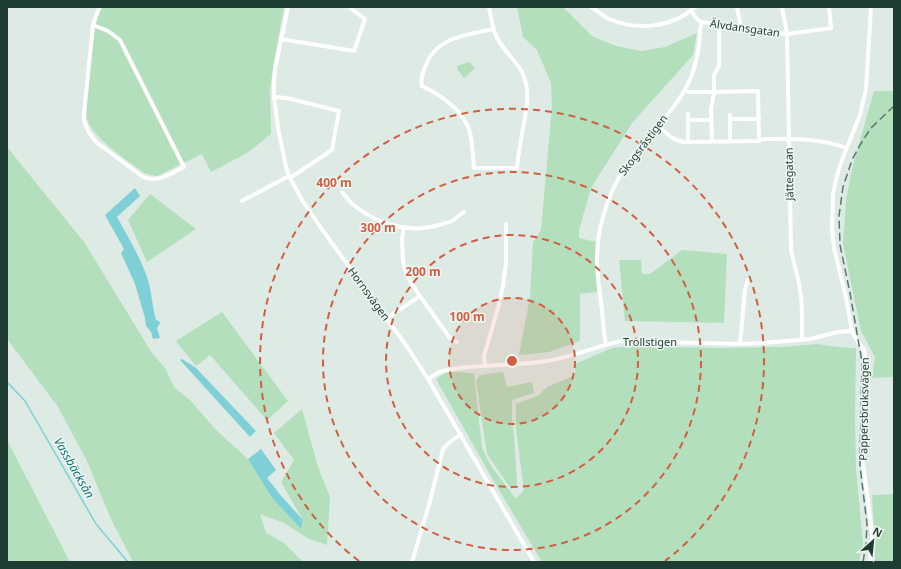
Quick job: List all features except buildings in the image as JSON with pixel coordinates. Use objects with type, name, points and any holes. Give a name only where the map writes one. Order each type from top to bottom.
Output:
[{"type":"street","points":[[93,25],[108,31],[120,40],[184,167],[158,179],[151,180],[143,178],[96,142],[88,131],[84,120],[84,114],[93,25],[100,7]]},
{"type":"street","name":"Hornsvägen","points":[[288,7],[275,69],[274,97],[278,128],[289,177],[302,200],[321,228],[387,318],[428,379],[534,562]]},
{"type":"street","points":[[281,39],[354,51],[365,19],[349,7]]},
{"type":"street","points":[[489,7],[493,29],[498,41],[518,67],[523,76],[527,92],[527,108],[519,147],[517,168],[474,168],[472,142],[465,121],[442,96],[422,86],[421,83],[427,62],[436,49],[442,44],[459,37],[493,29]]},
{"type":"street","points":[[591,7],[618,22],[642,26],[665,23],[682,16],[695,7]]},
{"type":"street","points":[[737,7],[741,28]]},
{"type":"street","name":"Jättegatan","points":[[782,7],[787,34],[790,249],[801,293],[802,340]]},
{"type":"street","name":"Älvdansgatan","points":[[691,10],[698,20],[702,22],[787,34],[831,28],[829,7]]},
{"type":"street","points":[[852,331],[845,293],[834,248],[832,230],[833,194],[840,165],[860,115],[866,90],[871,7]]},
{"type":"street","name":"Skogsråstigen","points":[[606,344],[597,258],[603,219],[610,196],[621,173],[634,154],[676,102],[692,76],[698,55],[702,22]]},
{"type":"street","points":[[712,141],[711,109],[714,92],[714,75],[719,66],[719,25]]},
{"type":"street","points":[[688,92],[758,92],[759,141]]},
{"type":"street","points":[[242,200],[289,177],[332,150],[339,111],[287,98],[274,97]]},
{"type":"street","points":[[688,114],[688,142]]},
{"type":"street","points":[[730,141],[730,117],[759,119]]},
{"type":"street","points":[[692,120],[711,120]]},
{"type":"street","points":[[657,126],[678,141],[759,141],[764,139],[799,139],[826,142],[847,148]]},
{"type":"street","points":[[342,192],[354,205],[371,216],[389,224],[404,228],[424,228],[444,224],[452,221],[464,212]]},
{"type":"street","points":[[485,366],[484,356],[505,275],[506,224]]},
{"type":"street","points":[[404,228],[402,251],[408,278],[449,337],[457,342]]},
{"type":"street","points":[[740,344],[745,289],[748,280]]},
{"type":"street","points":[[387,318],[420,296]]},
{"type":"street","name":"Trollstigen","points":[[428,379],[439,372],[446,370],[547,361],[571,356],[606,344],[621,341],[740,344],[802,340],[838,332],[852,331]]},
{"type":"street","name":"Pappersbruksvägen","points":[[852,331],[865,353],[863,457],[872,532],[870,562]]},
{"type":"street","points":[[412,562],[429,505],[443,449],[461,434]]},
{"type":"green space","points":[[100,7],[284,7],[270,89],[271,134],[247,153],[211,172],[202,154],[157,176],[144,173],[121,156],[105,143],[92,129],[88,122],[86,110],[91,52]]},
{"type":"green space","points":[[517,7],[563,7],[592,36],[616,46],[642,51],[665,47],[697,33],[693,55],[632,123],[591,188],[579,230],[579,238],[596,242],[595,257],[597,292],[580,294],[580,341],[549,352],[519,355],[530,297],[533,242],[541,230],[552,106],[551,83],[537,50],[523,37]]},
{"type":"green space","points":[[469,62],[475,68],[464,78],[457,66]]},
{"type":"green space","points":[[874,91],[894,91],[894,377],[872,378],[875,357],[861,331],[843,244],[846,200],[852,169]]},
{"type":"green space","points":[[7,147],[84,242],[152,353],[165,368],[174,387],[191,401],[215,429],[248,459],[272,498],[301,529],[303,520],[281,482],[294,460],[274,433],[302,409],[318,467],[330,497],[327,545],[309,539],[284,523],[260,514],[266,533],[284,543],[303,562],[133,562],[110,517],[86,459],[58,407],[7,339]]},
{"type":"green space","points":[[150,194],[196,229],[147,262],[128,220]]},
{"type":"green space","points":[[682,250],[727,254],[724,323],[625,321],[619,260],[641,260],[642,274],[650,274]]},
{"type":"green space","points":[[222,312],[288,401],[267,420],[210,355],[196,366],[176,341]]},
{"type":"green space","points":[[817,344],[856,348],[856,469],[863,544],[859,562],[542,562],[496,485],[436,379],[447,372],[474,374],[482,448],[491,466],[516,499],[524,490],[516,430],[516,404],[538,396],[547,387],[575,375],[575,364],[612,348],[631,346],[723,348],[782,347]]},
{"type":"green space","points":[[503,372],[507,387],[532,382],[534,393],[512,400],[517,484],[511,489],[487,454],[476,381],[480,375]]},
{"type":"green space","points":[[7,439],[8,442],[70,562],[7,562]]},
{"type":"green space","points":[[894,494],[894,562],[875,562],[872,495]]},
{"type":"water","points":[[135,188],[140,196],[117,217],[138,256],[148,280],[156,320],[160,323],[157,328],[160,338],[153,339],[151,332],[146,326],[135,284],[121,253],[124,249],[105,215]]},
{"type":"water","points":[[182,359],[196,368],[256,431],[250,437],[180,360]]},
{"type":"water","points":[[261,449],[276,470],[267,478],[303,520],[301,529],[272,498],[248,459]]},
{"type":"waterway","name":"Vassbäcksån","points":[[7,382],[25,401],[96,524],[128,562]]},
{"type":"railway","points":[[863,562],[867,524],[860,466],[862,362],[840,245],[839,216],[843,187],[852,160],[871,128],[894,106]]}]
